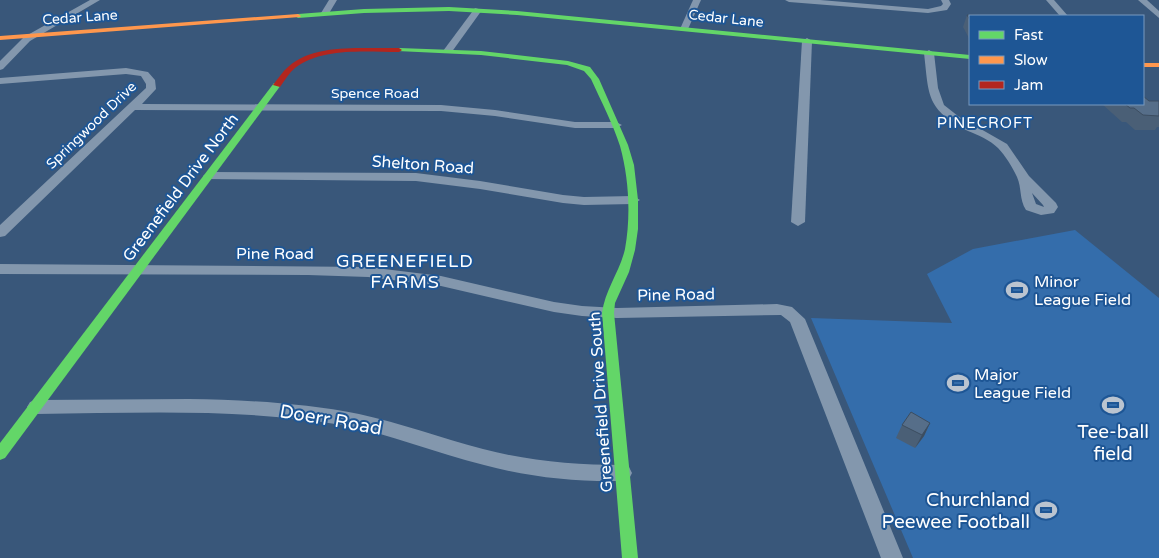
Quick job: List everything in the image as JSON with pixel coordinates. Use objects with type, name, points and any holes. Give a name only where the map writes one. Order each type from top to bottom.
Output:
[{"type":"street","points":[[0,67],[27,39],[96,0]]},
{"type":"street","points":[[325,13],[333,0]]},
{"type":"street","points":[[684,29],[697,0]]},
{"type":"street","points":[[789,0],[935,11],[947,6],[945,0]]},
{"type":"street","points":[[1050,0],[1063,15]]},
{"type":"street","points":[[1142,0],[1159,15]]},
{"type":"street","name":"Cedar Lane","points":[[0,38],[325,13],[393,10],[478,10],[969,57]]},
{"type":"street","points":[[448,51],[478,10]]},
{"type":"street","points":[[0,80],[37,39],[35,35]]},
{"type":"street","points":[[798,222],[807,41]]},
{"type":"street","name":"Greenefield Drive North","points":[[0,454],[292,66],[313,56],[365,50],[448,51]]},
{"type":"street","name":"Greenefield Drive South","points":[[448,51],[568,63],[582,67],[591,72],[616,125],[629,165],[634,200],[630,250],[623,272],[609,303],[608,313],[630,558]]},
{"type":"street","points":[[929,53],[936,101],[941,108],[953,118],[1003,146],[1024,178]]},
{"type":"street","points":[[1144,65],[1159,64]]},
{"type":"street","name":"Springwood Drive","points":[[0,80],[116,71],[142,74],[151,80],[151,88],[0,233]]},
{"type":"street","name":"Spence Road","points":[[132,107],[441,108],[496,112],[575,125],[616,125]]},
{"type":"street","name":"Shelton Road","points":[[209,176],[416,177],[480,185],[563,199],[584,201],[634,200]]},
{"type":"street","name":"Pine Road","points":[[0,269],[308,270],[368,272],[441,281],[554,307],[608,313],[777,309],[786,311],[797,319],[892,558]]},
{"type":"street","name":"Doerr Road","points":[[36,407],[254,408],[296,411],[344,418],[400,431],[484,457],[524,466],[567,472],[622,473]]},
{"type":"shaded area","points":[[1075,230],[1159,298],[1159,558],[913,558],[811,318],[952,323],[927,274],[973,249]]},
{"type":"building","points":[[1144,97],[1149,101],[1159,101],[1159,116],[1143,115],[1134,108],[1126,105],[1144,105]]},
{"type":"building","points":[[911,412],[930,423],[922,435],[902,425]]},
{"type":"traffic: fast","points":[[298,16],[364,11],[449,9],[517,13],[969,57]]},
{"type":"traffic: fast","points":[[399,50],[481,53],[568,63],[587,69],[595,79],[624,145],[629,165],[633,200],[633,229],[630,250],[623,272],[609,303],[608,313],[630,558]]},
{"type":"traffic: fast","points":[[0,454],[277,85]]},
{"type":"traffic: slow","points":[[0,38],[298,16]]},
{"type":"traffic: slow","points":[[1144,65],[1159,65]]},
{"type":"traffic: jam","points":[[277,85],[292,67],[313,56],[342,51],[399,50]]},
{"type":"place","name":"Minor League Field","points":[[1017,290]]},
{"type":"place","name":"Major League Field","points":[[958,383]]},
{"type":"place","name":"Tee-ball field","points":[[1113,405]]},
{"type":"place","name":"Churchland Peewee Football","points":[[1046,510]]},
{"type":"district","name":"PINECROFT","points":[[985,123]]},
{"type":"district","name":"GREENEFIELD FARMS","points":[[405,271]]}]
